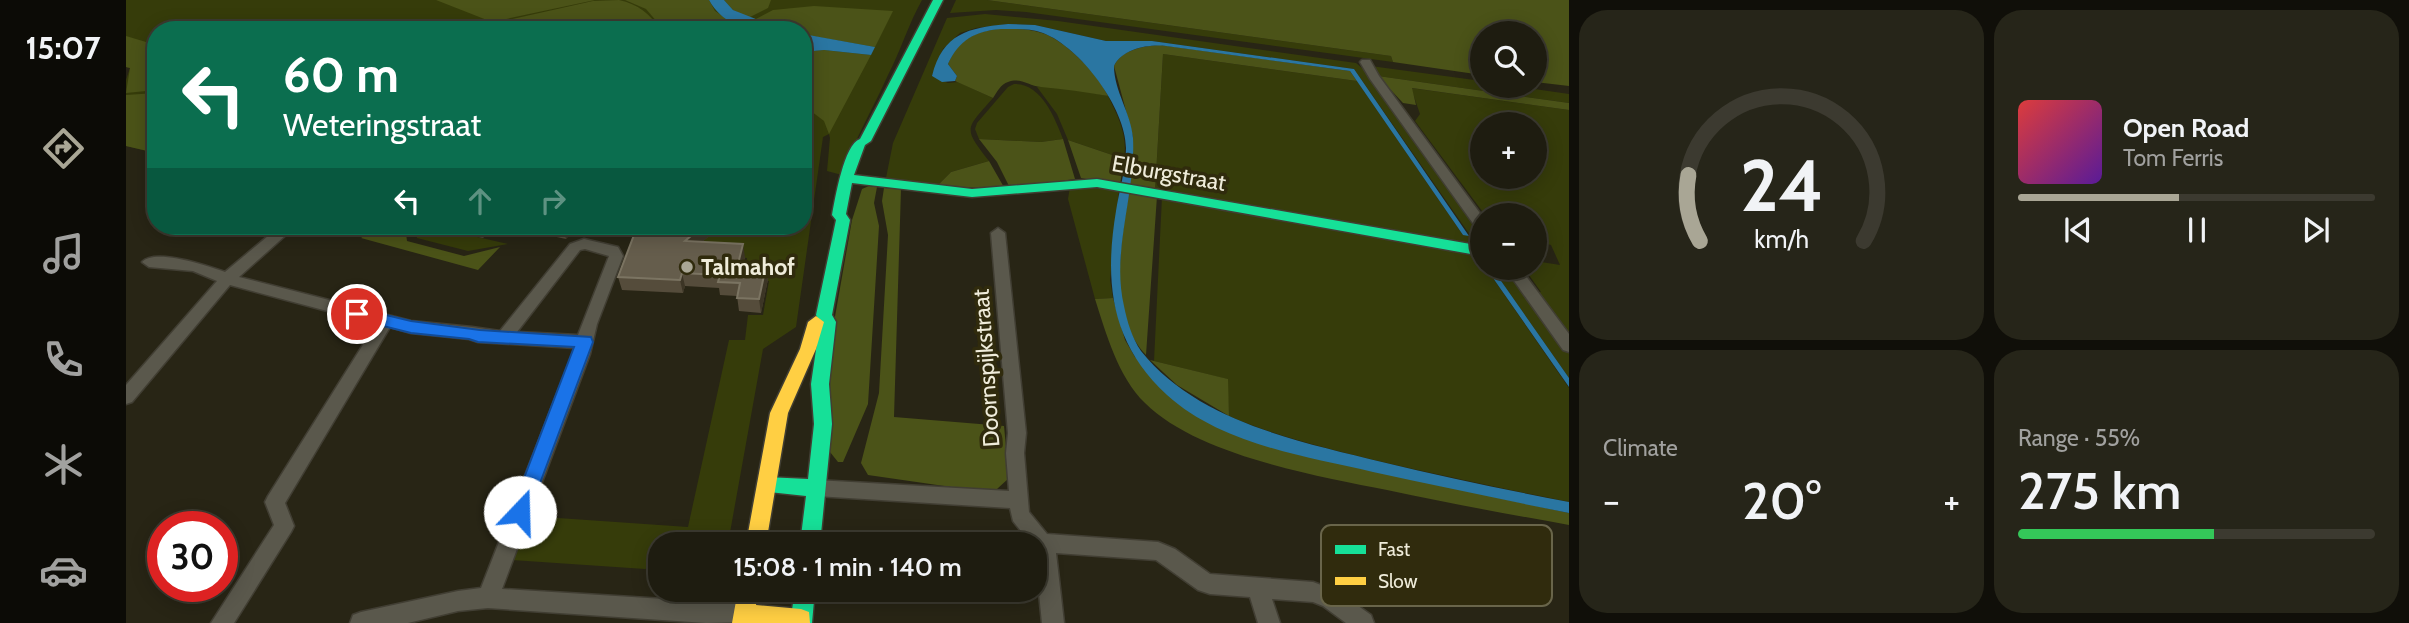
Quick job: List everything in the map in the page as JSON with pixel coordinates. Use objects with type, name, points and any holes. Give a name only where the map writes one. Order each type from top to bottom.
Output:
[{"type":"main road","points":[[900,70],[897,66],[905,41],[925,0]]},
{"type":"main road","points":[[811,532],[824,424],[820,384],[828,322],[824,315],[843,220],[849,217],[853,178],[868,145],[865,141],[938,0]]},
{"type":"main road","name":"Elburgstraat","points":[[853,178],[969,193],[1009,192],[1079,182],[1470,249]]},
{"type":"main road","points":[[758,532],[783,403],[808,349],[817,320],[824,315]]},
{"type":"main road","points":[[766,485],[816,488]]},
{"type":"main road","points":[[744,619],[801,621],[803,602]]},
{"type":"street","points":[[1366,62],[1372,75],[1470,209]]},
{"type":"street","points":[[1395,106],[1410,107]]},
{"type":"street","name":"Doornspijkstraat","points":[[998,233],[1017,433],[1015,453],[1018,500]]},
{"type":"street","points":[[126,397],[227,279],[278,235]]},
{"type":"street","points":[[488,598],[616,256],[613,251],[584,244],[575,247],[504,337]]},
{"type":"street","points":[[149,262],[195,265],[227,279],[411,327],[585,342]]},
{"type":"street","points":[[1521,280],[1569,346]]},
{"type":"street","points":[[222,623],[284,526],[275,502],[386,321]]},
{"type":"street","points":[[816,488],[1018,500],[1020,515],[1033,532]]},
{"type":"street","points":[[1047,543],[1157,551],[1203,582],[1321,595]]},
{"type":"street","points":[[1047,565],[1053,623]]},
{"type":"street","points":[[1258,588],[1269,623]]},
{"type":"street","points":[[361,623],[458,601],[488,598],[744,619]]},
{"type":"street","points":[[1341,606],[1363,623]]},
{"type":"green space","points":[[126,0],[922,0],[842,175],[827,171],[830,138],[829,134],[823,137],[812,214],[812,21],[147,21],[147,151],[126,146],[126,80],[130,68],[126,67]]},
{"type":"green space","points":[[436,0],[595,0],[497,21],[489,21]]},
{"type":"green space","points":[[619,0],[632,4],[654,21],[503,21],[593,1]]},
{"type":"green space","points":[[625,0],[709,0],[715,11],[730,21],[656,21],[646,9]]},
{"type":"green space","points":[[724,0],[771,0],[768,8],[748,18],[733,10]]},
{"type":"green space","points":[[956,0],[987,0],[1391,56],[1393,62],[1026,12],[996,10],[950,13]]},
{"type":"green space","points":[[987,0],[1569,0],[1569,86],[1547,83],[1547,21],[1470,21],[1470,73],[1393,62],[1391,56]]},
{"type":"green space","points":[[814,6],[893,11],[875,47],[812,36],[812,21],[754,20],[773,10]]},
{"type":"green space","points":[[985,14],[1058,21],[1356,63],[1368,73],[1470,214],[1470,235],[1354,69],[1152,41],[1106,41],[1035,25],[1008,24],[960,33],[943,49],[932,76],[948,83],[958,82],[993,98],[977,116],[971,128],[974,141],[989,161],[951,172],[937,186],[886,178],[893,143],[947,18]]},
{"type":"green space","points":[[998,29],[1031,30],[1061,43],[1097,78],[1108,96],[1017,81],[1003,84],[993,98],[955,81],[957,76],[948,64],[957,49],[974,35]]},
{"type":"green space","points":[[126,36],[147,42],[147,91],[126,93],[130,68],[126,67]]},
{"type":"green space","points":[[1160,45],[1350,71],[1357,81],[1163,54],[1155,191],[1130,187],[1133,137],[1114,66],[1127,53]]},
{"type":"green space","points":[[812,51],[871,55],[829,134],[824,121],[812,112]]},
{"type":"green space","points":[[1163,54],[1357,81],[1463,235],[1470,235],[1470,246],[1155,191]]},
{"type":"green space","points":[[1363,65],[1470,79],[1470,89],[1371,75]]},
{"type":"green space","points":[[1371,75],[1470,89],[1470,96],[1412,88],[1416,105],[1403,103],[1389,88],[1379,86]]},
{"type":"green space","points":[[1014,84],[1024,85],[1039,95],[1051,112],[1063,139],[1041,142],[979,139],[975,129],[977,123],[1008,87]]},
{"type":"green space","points":[[1037,87],[1062,87],[1108,96],[1123,134],[1124,159],[1068,140],[1057,114]]},
{"type":"green space","points":[[1411,88],[1569,110],[1569,339],[1535,292],[1541,292],[1532,280],[1547,280],[1547,263],[1560,265],[1551,245],[1547,244],[1547,203],[1476,203],[1415,121],[1420,114]]},
{"type":"green space","points":[[1547,91],[1569,94],[1569,103],[1534,98],[1547,98]]},
{"type":"green space","points":[[147,94],[147,151],[126,146],[126,95]]},
{"type":"green space","points":[[1483,98],[1534,98],[1569,103],[1569,110]]},
{"type":"green space","points":[[979,139],[1041,142],[1063,139],[1075,179],[1010,188],[997,162]]},
{"type":"green space","points":[[1068,140],[1124,159],[1120,185],[1081,178]]},
{"type":"green space","points":[[989,161],[1005,189],[937,186],[951,172]]},
{"type":"green space","points":[[877,187],[874,203],[879,226],[868,404],[843,462],[838,462],[830,452],[827,362],[852,220],[862,189]]},
{"type":"green space","points":[[1070,187],[1119,190],[1110,280],[1113,298],[1095,299],[1068,199]]},
{"type":"green space","points":[[884,188],[901,189],[894,417],[1004,426],[1009,478],[997,489],[972,490],[868,475],[861,463],[879,393],[888,235],[882,201]]},
{"type":"green space","points":[[1129,192],[1157,196],[1146,355],[1134,338],[1121,299],[1121,255]]},
{"type":"green space","points":[[1162,197],[1470,252],[1470,280],[1494,280],[1569,388],[1569,502],[1374,460],[1264,430],[1229,416],[1227,379],[1154,361]]},
{"type":"green space","points":[[365,235],[406,235],[407,241],[464,256],[500,247],[478,270],[361,238]]},
{"type":"green space","points":[[416,235],[468,235],[508,244],[468,251],[417,238]]},
{"type":"green space","points":[[708,235],[809,235],[796,327],[763,349],[730,532],[648,532],[648,568],[645,569],[512,560],[529,516],[688,527],[729,340],[745,340],[748,315],[763,315],[769,281],[744,280],[747,258],[675,255]]},
{"type":"green space","points":[[1500,280],[1517,280],[1569,353],[1569,378]]},
{"type":"green space","points":[[1113,298],[1125,340],[1135,357],[1258,442],[1300,455],[1569,513],[1569,525],[1293,470],[1226,450],[1195,437],[1167,421],[1145,403],[1127,381],[1114,354],[1095,299]]},
{"type":"green space","points":[[1150,360],[1228,379],[1229,416],[1177,385]]},
{"type":"water","points":[[709,0],[724,0],[733,10],[761,21],[729,21]]},
{"type":"water","points":[[1008,24],[1035,25],[1106,41],[1152,41],[1354,69],[1469,236],[1463,235],[1350,71],[1166,46],[1136,49],[1123,55],[1114,66],[1133,138],[1131,180],[1120,264],[1124,306],[1135,341],[1164,375],[1191,395],[1220,412],[1251,425],[1317,446],[1382,462],[1569,502],[1569,513],[1264,446],[1212,425],[1167,395],[1148,375],[1134,354],[1123,333],[1116,310],[1112,287],[1112,237],[1126,148],[1118,115],[1098,81],[1072,51],[1057,40],[1038,31],[1017,29],[983,32],[963,43],[948,64],[957,76],[955,81],[942,82],[932,76],[943,50],[959,35]]},
{"type":"water","points":[[812,36],[875,47],[871,55],[812,51]]},
{"type":"water","points":[[1494,280],[1500,280],[1569,378],[1569,387]]},
{"type":"building","points":[[634,235],[692,235],[685,241],[743,244],[738,264],[766,266],[759,299],[737,298],[740,283],[718,282],[720,275],[682,273],[680,280],[618,277]]},
{"type":"traffic: fast","points":[[811,532],[823,424],[820,384],[828,322],[824,315],[843,220],[839,215],[843,188],[859,143],[865,141],[938,0]]},
{"type":"traffic: fast","points":[[846,178],[972,193],[1097,183],[1470,249]]},
{"type":"traffic: fast","points":[[766,485],[816,488]]},
{"type":"traffic: fast","points":[[801,623],[804,602]]},
{"type":"traffic: slow","points":[[758,532],[779,413],[808,349],[816,322]]},
{"type":"traffic: slow","points":[[743,623],[746,602]]},
{"type":"traffic: slow","points":[[744,615],[801,620]]},
{"type":"place","name":"Talmahof","points":[[687,267]]},
{"type":"route","points":[[357,314],[411,327],[472,333],[478,336],[585,342],[520,512]]}]
